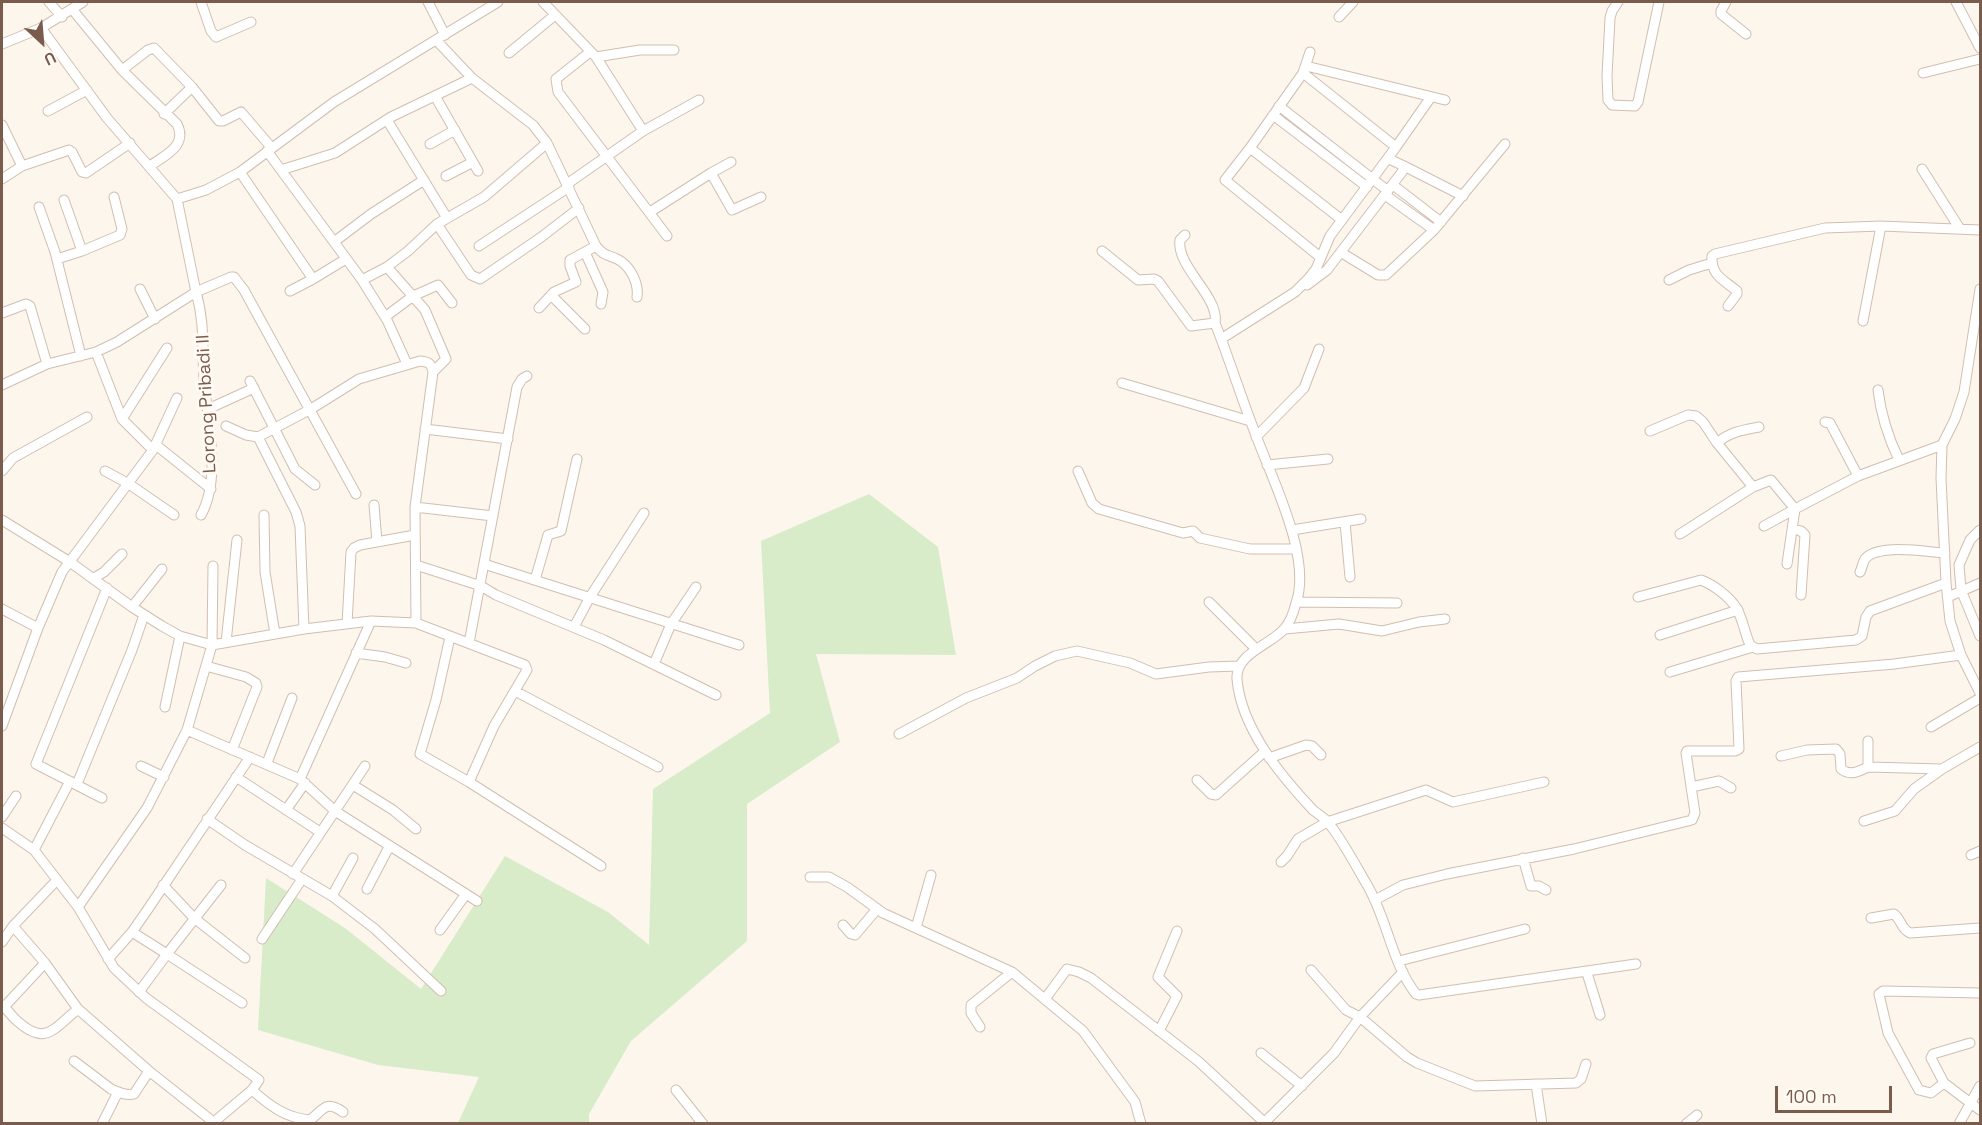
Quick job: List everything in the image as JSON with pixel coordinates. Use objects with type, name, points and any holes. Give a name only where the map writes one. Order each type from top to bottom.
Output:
[{"type":"street","points":[[49,2],[62,17]]},
{"type":"street","points":[[2,44],[41,28],[83,2]]},
{"type":"street","points":[[201,2],[211,31],[216,37],[250,22]]},
{"type":"street","points":[[428,2],[441,38],[472,78],[532,125],[548,143],[596,246],[603,255],[619,260],[632,274],[636,282],[637,297]]},
{"type":"street","points":[[41,28],[107,118],[177,199],[206,190],[240,172],[334,102],[498,2]]},
{"type":"street","points":[[543,2],[593,54],[643,131]]},
{"type":"street","points":[[1339,17],[1353,2]]},
{"type":"street","points":[[1618,2],[1610,18],[1606,75],[1608,100],[1612,105],[1635,106],[1638,102],[1659,2]]},
{"type":"street","points":[[1726,2],[1721,14],[1746,34]]},
{"type":"street","points":[[1956,2],[1980,48]]},
{"type":"street","points":[[72,9],[123,70],[164,114],[177,124],[182,136],[179,143],[150,166]]},
{"type":"street","points":[[509,52],[555,15]]},
{"type":"street","points":[[123,70],[148,50],[154,48],[192,87],[220,122],[241,112],[362,280],[384,316],[407,364]]},
{"type":"street","points":[[667,236],[558,92],[556,79],[593,54],[674,50]]},
{"type":"street","points":[[1310,52],[1305,69],[1225,181],[1320,257]]},
{"type":"street","points":[[1923,73],[1980,59]]},
{"type":"street","points":[[1305,69],[1445,100]]},
{"type":"street","points":[[1305,69],[1318,86],[1396,147]]},
{"type":"street","points":[[281,170],[335,153],[387,120],[472,78]]},
{"type":"street","points":[[164,114],[192,87]]},
{"type":"street","points":[[48,111],[87,90]]},
{"type":"street","points":[[435,96],[478,171]]},
{"type":"street","points":[[1221,339],[1300,287],[1316,268],[1324,247],[1339,224],[1389,159],[1431,97]]},
{"type":"street","points":[[479,246],[568,186],[607,155],[643,131],[699,100]]},
{"type":"street","points":[[1280,106],[1369,183]]},
{"type":"street","points":[[1273,115],[1369,183],[1389,190],[1438,226]]},
{"type":"street","points":[[387,120],[447,218]]},
{"type":"street","points":[[2,125],[22,166]]},
{"type":"street","points":[[430,144],[455,130]]},
{"type":"street","points":[[2,179],[22,166],[69,150],[82,172],[86,173],[130,143]]},
{"type":"street","points":[[362,280],[387,267],[437,224],[484,197],[548,143]]},
{"type":"street","points":[[1342,253],[1383,276],[1438,226],[1505,144]]},
{"type":"street","points":[[1250,148],[1352,237]]},
{"type":"street","points":[[1389,159],[1463,195]]},
{"type":"street","points":[[446,176],[473,162]]},
{"type":"street","points":[[650,212],[731,162]]},
{"type":"street","points":[[1300,287],[1309,285],[1342,253],[1404,166]]},
{"type":"street","points":[[1922,169],[1960,229]]},
{"type":"street","points":[[240,172],[313,279]]},
{"type":"street","points":[[711,173],[732,210],[761,197]]},
{"type":"street","points":[[334,242],[424,180]]},
{"type":"street","points":[[57,259],[116,238],[122,232],[114,197]]},
{"type":"street","name":"Lorong Pribadi II","points":[[177,199],[203,321],[211,489],[201,515]]},
{"type":"street","points":[[64,200],[82,252]]},
{"type":"street","points":[[39,207],[57,259],[81,356]]},
{"type":"street","points":[[437,224],[471,275],[480,279],[579,208]]},
{"type":"street","points":[[1863,321],[1881,226]]},
{"type":"street","points":[[1728,306],[1737,291],[1719,279],[1712,263],[1715,254],[1825,228],[1881,226],[1980,230]]},
{"type":"street","points":[[1185,235],[1179,240],[1180,252],[1215,315],[1215,323],[1292,530],[1300,580],[1297,602],[1285,629],[1256,650],[1239,666],[1237,679],[1243,705],[1266,755],[1314,811],[1327,822],[1375,900],[1403,972],[1415,993],[1419,995],[1587,973],[1636,964]]},
{"type":"street","points":[[539,308],[551,295],[576,282],[570,260],[596,246]]},
{"type":"street","points":[[1102,251],[1139,281],[1154,279],[1158,281],[1191,326],[1215,323]]},
{"type":"street","points":[[585,252],[603,292],[601,304]]},
{"type":"street","points":[[290,291],[346,259]]},
{"type":"street","points":[[1669,280],[1689,270],[1712,263]]},
{"type":"street","points":[[387,267],[425,310],[445,355],[446,359],[433,372]]},
{"type":"street","points":[[2,381],[47,364],[96,352],[155,319],[196,292],[225,278],[234,277],[311,410],[356,494]]},
{"type":"street","points":[[384,316],[413,296],[438,285],[452,303]]},
{"type":"street","points":[[140,289],[155,319]]},
{"type":"street","points":[[1931,727],[1980,695],[1961,655],[1950,621],[1941,478],[1942,445],[1955,419],[1964,392],[1980,289]]},
{"type":"street","points":[[551,295],[585,328]]},
{"type":"street","points":[[2,313],[26,304],[30,306],[47,364]]},
{"type":"street","points":[[122,419],[167,348]]},
{"type":"street","points":[[1256,437],[1304,388],[1319,349]]},
{"type":"street","points":[[96,352],[122,419],[154,447],[211,489]]},
{"type":"street","points":[[226,426],[246,435],[258,436],[311,410],[359,379],[407,364],[428,362],[431,365],[433,372],[415,507],[416,623]]},
{"type":"street","points":[[469,643],[517,387],[527,376]]},
{"type":"street","points":[[1122,383],[1251,421]]},
{"type":"street","points":[[208,409],[252,385],[295,469],[315,485]]},
{"type":"street","points":[[1878,390],[1888,438],[1899,460]]},
{"type":"street","points":[[2,726],[38,628],[62,572],[154,447],[177,398]]},
{"type":"street","points":[[1650,431],[1688,415],[1696,416],[1753,487]]},
{"type":"street","points":[[2,471],[13,458],[87,417]]},
{"type":"street","points":[[1825,422],[1830,423],[1835,430],[1858,476]]},
{"type":"street","points":[[1717,443],[1740,430],[1758,427]]},
{"type":"street","points":[[425,429],[508,439]]},
{"type":"street","points":[[258,436],[296,512],[300,526],[304,629]]},
{"type":"street","points":[[1764,526],[1858,476],[1942,445]]},
{"type":"street","points":[[535,580],[548,535],[561,531],[577,459]]},
{"type":"street","points":[[1267,465],[1328,459]]},
{"type":"street","points":[[105,471],[129,484],[174,515]]},
{"type":"street","points":[[1078,471],[1092,503],[1099,508],[1183,532],[1193,531],[1200,538],[1242,548],[1295,549]]},
{"type":"street","points":[[1680,534],[1753,487],[1770,480],[1795,509],[1787,564]]},
{"type":"street","points":[[374,505],[377,542]]},
{"type":"street","points":[[415,507],[493,516]]},
{"type":"street","points":[[574,627],[590,597],[644,513]]},
{"type":"street","points":[[264,515],[265,572],[275,634]]},
{"type":"street","points":[[1292,530],[1361,519]]},
{"type":"street","points":[[2,520],[94,578],[144,615],[180,636],[212,645],[304,629],[371,621],[416,623],[526,666],[515,691],[494,726],[469,782]]},
{"type":"street","points":[[1345,522],[1350,577]]},
{"type":"street","points":[[1793,529],[1802,531],[1805,535],[1801,595]]},
{"type":"street","points":[[1980,530],[1970,540],[1959,565],[1961,590],[1980,636]]},
{"type":"street","points":[[347,624],[351,552],[354,548],[360,544],[415,535]]},
{"type":"street","points":[[226,642],[237,540]]},
{"type":"street","points":[[1860,572],[1867,557],[1877,551],[1945,553]]},
{"type":"street","points":[[94,578],[104,572],[122,554]]},
{"type":"street","points":[[484,564],[739,645]]},
{"type":"street","points":[[416,565],[481,586],[496,595],[574,627],[654,664],[716,696]]},
{"type":"street","points":[[78,907],[147,808],[187,729],[212,645],[213,566]]},
{"type":"street","points":[[132,607],[162,569]]},
{"type":"street","points":[[1638,597],[1701,579],[1729,599],[1738,610],[1749,643],[1757,649],[1856,640],[1862,636],[1866,617],[1870,611],[1946,583]]},
{"type":"street","points":[[1948,597],[1980,583]]},
{"type":"street","points":[[654,664],[671,624],[696,587]]},
{"type":"street","points":[[102,798],[36,764],[107,588]]},
{"type":"street","points":[[1209,602],[1256,650]]},
{"type":"street","points":[[1297,602],[1397,603]]},
{"type":"street","points":[[2,609],[38,628]]},
{"type":"street","points":[[1660,635],[1738,610]]},
{"type":"street","points":[[34,850],[74,782],[132,650],[144,615]]},
{"type":"street","points":[[1285,629],[1339,624],[1382,631],[1419,622],[1445,619]]},
{"type":"street","points":[[286,810],[302,781],[371,621]]},
{"type":"street","points":[[165,706],[180,636]]},
{"type":"street","points":[[450,637],[436,700],[419,752],[441,768],[469,782],[601,866]]},
{"type":"street","points":[[1670,672],[1753,647]]},
{"type":"street","points":[[898,734],[966,698],[1017,678],[1054,656],[1077,651],[1130,663],[1156,674],[1209,667],[1239,666]]},
{"type":"street","points":[[356,653],[406,663]]},
{"type":"street","points":[[1375,900],[1403,885],[1447,873],[1574,849],[1692,820],[1695,813],[1686,752],[1739,749],[1736,681],[1738,677],[1894,664],[1961,655]]},
{"type":"street","points":[[206,666],[246,677],[256,683],[257,687],[232,750]]},
{"type":"street","points":[[515,691],[658,767]]},
{"type":"street","points":[[267,764],[292,698]]},
{"type":"street","points":[[187,729],[302,781],[335,811],[477,902]]},
{"type":"street","points":[[1868,741],[1868,767]]},
{"type":"street","points":[[1197,780],[1211,794],[1216,795],[1266,755],[1305,745],[1312,746],[1321,755]]},
{"type":"street","points":[[1864,821],[1895,811],[1914,789],[1942,769],[1980,747]]},
{"type":"street","points":[[1781,756],[1807,750],[1836,749],[1840,754],[1840,769],[1845,772],[1857,772],[1868,767],[1942,769]]},
{"type":"street","points":[[108,959],[132,932],[250,757]]},
{"type":"street","points":[[141,766],[164,777]]},
{"type":"street","points":[[262,939],[320,832],[365,766]]},
{"type":"street","points":[[236,777],[320,832]]},
{"type":"street","points":[[1691,787],[1719,781],[1731,788]]},
{"type":"street","points":[[1281,862],[1298,839],[1327,822],[1426,790],[1454,802],[1544,782]]},
{"type":"street","points":[[353,785],[393,810],[416,829]]},
{"type":"street","points":[[2,817],[16,796]]},
{"type":"street","points":[[207,819],[297,877],[332,896],[375,929],[441,991]]},
{"type":"street","points":[[2,828],[34,850],[78,907],[108,959],[139,992],[259,1081],[215,1123],[149,1071],[78,1009],[45,963],[13,926]]},
{"type":"street","points":[[368,889],[389,847]]},
{"type":"street","points":[[332,896],[353,858]]},
{"type":"street","points":[[1524,858],[1531,886],[1539,886],[1546,890]]},
{"type":"street","points":[[916,928],[931,875]]},
{"type":"street","points":[[810,877],[829,877],[877,909],[1012,972],[1083,1031],[1135,1102],[1141,1124]]},
{"type":"street","points":[[2,942],[13,926],[57,880]]},
{"type":"street","points":[[163,885],[194,918],[245,958]]},
{"type":"street","points":[[139,992],[221,885]]},
{"type":"street","points":[[440,930],[466,894]]},
{"type":"street","points":[[843,925],[855,935],[877,909]]},
{"type":"street","points":[[1871,918],[1894,914],[1904,929],[1910,933],[1980,928]]},
{"type":"street","points":[[1399,961],[1525,929]]},
{"type":"street","points":[[1159,1031],[1177,996],[1158,977],[1177,931]]},
{"type":"street","points":[[132,932],[242,1003]]},
{"type":"street","points":[[45,963],[3,1006],[38,1035],[47,1034],[78,1009]]},
{"type":"street","points":[[1045,999],[1067,969],[1078,972],[1106,988],[1198,1061],[1264,1123],[1334,1053],[1360,1017],[1403,972]]},
{"type":"street","points":[[1311,970],[1346,1010],[1360,1017],[1407,1057],[1475,1086],[1576,1083],[1581,1079],[1586,1064]]},
{"type":"street","points":[[980,1027],[971,1013],[971,1005],[1012,972]]},
{"type":"street","points":[[1587,973],[1600,1016]]},
{"type":"street","points":[[1944,1083],[1931,1093],[1919,1090],[1888,1033],[1879,994],[1883,991],[1980,993]]},
{"type":"street","points":[[1970,1043],[1931,1056],[1944,1083],[1980,1110]]},
{"type":"street","points":[[1261,1053],[1302,1086]]},
{"type":"street","points":[[74,1061],[118,1092],[134,1094],[149,1071]]},
{"type":"street","points":[[1536,1084],[1542,1124]]},
{"type":"street","points":[[1959,1124],[1980,1086]]},
{"type":"street","points":[[252,1090],[273,1108],[286,1115],[310,1120],[324,1107],[332,1106],[343,1112]]},
{"type":"street","points":[[676,1090],[703,1124]]},
{"type":"street","points":[[102,1124],[118,1092]]},
{"type":"street","points":[[1686,1124],[1697,1115]]},
{"type":"green space","points":[[869,494],[938,547],[956,655],[816,654],[840,742],[747,804],[747,941],[631,1041],[589,1114],[589,1123],[458,1123],[479,1077],[378,1065],[258,1030],[266,878],[345,928],[421,989],[505,856],[608,912],[649,945],[653,789],[770,713],[761,541]]}]
